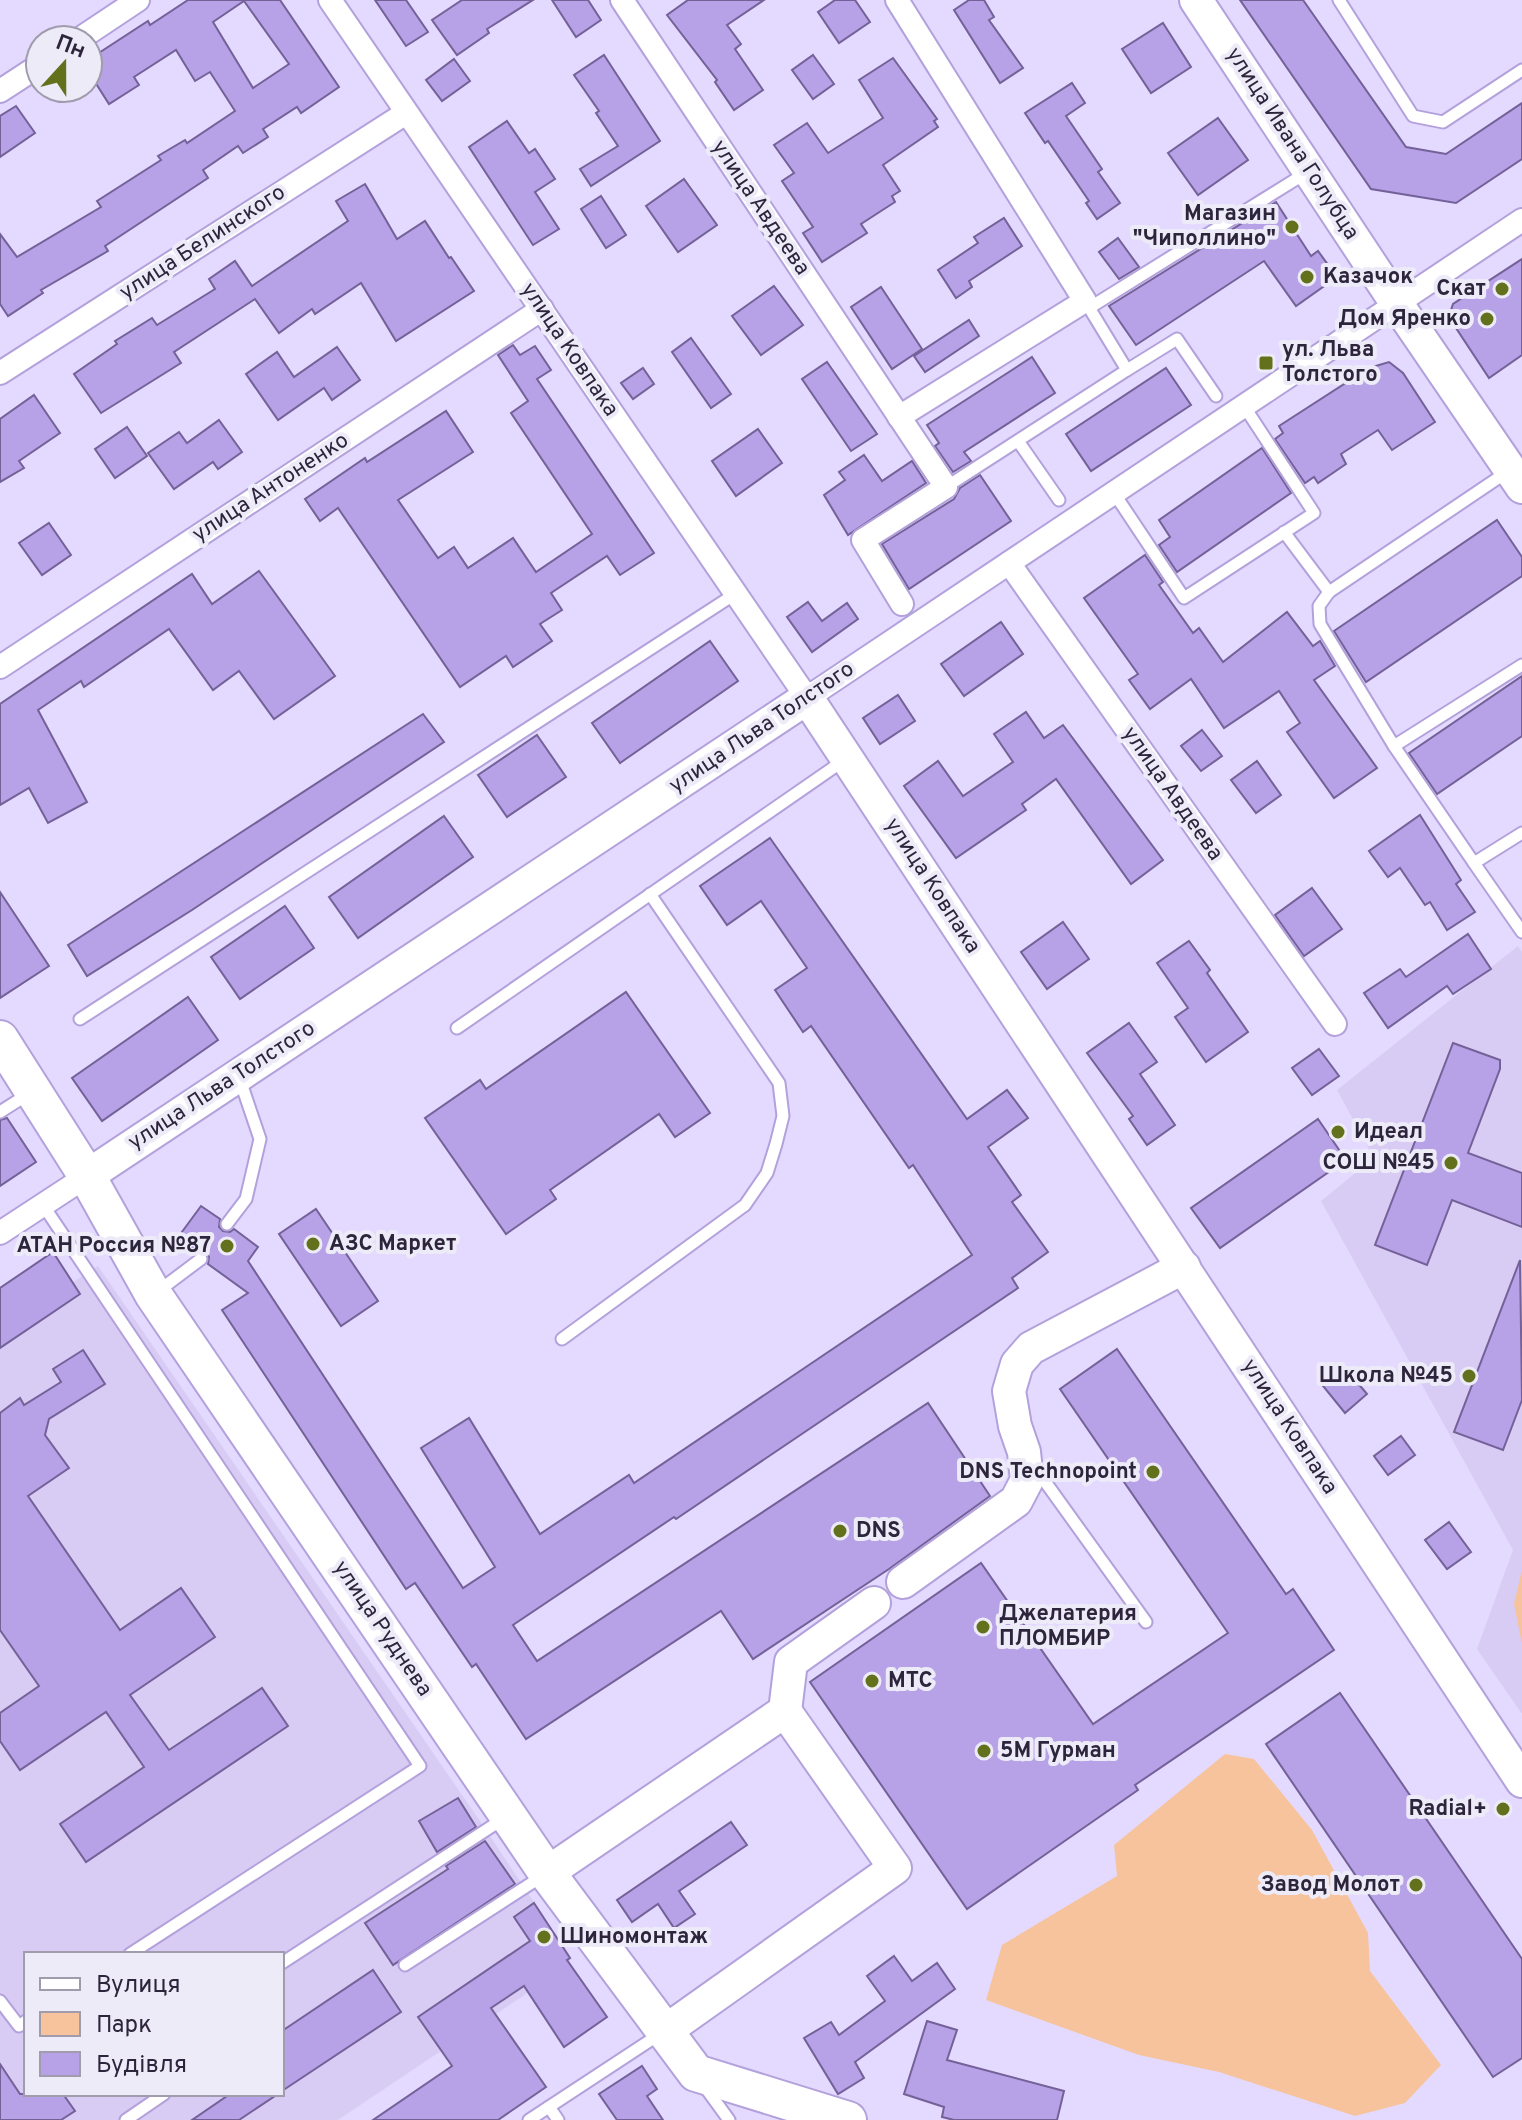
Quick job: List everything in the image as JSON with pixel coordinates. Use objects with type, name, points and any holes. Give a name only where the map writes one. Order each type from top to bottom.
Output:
[{"type":"main road","name":"улица Ивана Голубца","points":[[1196,0],[1301,169],[1516,478]]},
{"type":"main road","name":"улица Ковпака","points":[[807,698],[1522,1781]]},
{"type":"main road","name":"улица Льва Толстого","points":[[87,1176],[807,698]]},
{"type":"main road","name":"улица Руднева","points":[[0,1040],[87,1176],[153,1294],[547,1873],[696,2073]]},
{"type":"main road","points":[[903,1582],[1016,1501],[1027,1480],[1024,1452],[1015,1426],[1009,1391],[1017,1364],[1031,1348],[1184,1267]]},
{"type":"main road","points":[[664,2032],[895,1868],[785,1711],[791,1662],[874,1603]]},
{"type":"main road","points":[[547,1873],[785,1711]]},
{"type":"main road","points":[[696,2073],[848,2120]]},
{"type":"street","points":[[102,24],[138,0]]},
{"type":"street","name":"улица Ковпака","points":[[330,0],[807,698]]},
{"type":"street","name":"улица Авдеева","points":[[622,0],[946,487]]},
{"type":"street","points":[[897,0],[1087,304],[899,417]]},
{"type":"street","points":[[0,91],[24,75]]},
{"type":"street","name":"улица Белинского","points":[[0,373],[406,113]]},
{"type":"street","name":"улица Льва Толстого","points":[[807,698],[1522,220]]},
{"type":"street","name":"улица Антоненко","points":[[0,667],[542,309]]},
{"type":"street","points":[[902,604],[863,540],[946,487]]},
{"type":"street","name":"улица Авдеева","points":[[1009,563],[1335,1024]]},
{"type":"street","name":"улица Льва Толстого","points":[[0,1233],[87,1176]]},
{"type":"lane","points":[[1339,0],[1413,116],[1443,122],[1522,70]]},
{"type":"lane","points":[[1127,370],[1087,304],[1301,169]]},
{"type":"lane","points":[[946,487],[1177,339],[1216,396]]},
{"type":"lane","points":[[1114,493],[1184,598],[1314,513],[1244,406]]},
{"type":"lane","points":[[1018,441],[1059,500]]},
{"type":"lane","points":[[1516,478],[1329,592],[1319,606],[1320,624],[1394,746],[1522,932]]},
{"type":"lane","points":[[1284,532],[1329,592]]},
{"type":"lane","points":[[80,1019],[735,594]]},
{"type":"lane","points":[[1394,746],[1522,665]]},
{"type":"lane","points":[[457,1028],[847,758]]},
{"type":"lane","points":[[1474,863],[1522,833]]},
{"type":"lane","points":[[562,1339],[745,1205],[767,1173],[783,1116],[779,1083],[650,894]]},
{"type":"lane","points":[[227,1224],[246,1199],[260,1139],[238,1076]]},
{"type":"lane","points":[[0,1112],[33,1091]]},
{"type":"lane","points":[[43,1205],[420,1766],[133,1952]]},
{"type":"lane","points":[[153,1294],[201,1259]]},
{"type":"lane","points":[[1024,1452],[1146,1622]]},
{"type":"lane","points":[[284,1962],[508,1815]]},
{"type":"lane","points":[[405,1965],[547,1873]]},
{"type":"lane","points":[[0,2001],[19,2026],[24,2022]]},
{"type":"lane","points":[[529,2120],[664,2032]]},
{"type":"lane","points":[[696,2073],[729,2120]]},
{"type":"lane","points":[[126,2120],[161,2096]]},
{"type":"lane","points":[[549,2107],[558,2120]]},
{"type":"shaded area","name":"Школа №45","points":[[1518,946],[1522,952],[1522,1714],[1477,1649],[1513,1550],[1321,1201],[1374,1158],[1337,1090]]},
{"type":"shaded area","points":[[53,1252],[73,1282],[98,1266],[572,1959],[526,1994],[338,2120],[0,2120],[0,1288]]},
{"type":"green space","points":[[1522,1570],[1522,1644],[1514,1604]]},
{"type":"green space","points":[[1225,1754],[1254,1759],[1312,1830],[1368,1933],[1370,1971],[1441,2065],[1405,2103],[1355,2116],[1219,2072],[1139,2055],[986,2000],[1002,1945],[1117,1876],[1114,1845]]},
{"type":"building","points":[[188,0],[280,0],[339,87],[301,113],[297,107],[263,129],[268,137],[243,153],[238,146],[203,170],[208,178],[105,246],[108,251],[41,290],[43,293],[8,316],[0,304],[0,234],[17,257],[101,207],[97,201],[161,160],[158,156],[185,140],[187,143],[235,111],[210,72],[195,81],[176,50],[134,77],[139,85],[109,104],[104,96],[104,50],[148,21],[150,25]],"holes":[[[244,1],[289,64],[253,88],[213,22]]]},
{"type":"building","points":[[375,0],[406,0],[428,32],[406,46]]},
{"type":"building","points":[[462,0],[533,0],[487,29],[489,33],[457,55],[432,20]]},
{"type":"building","points":[[552,0],[588,0],[601,20],[576,37]]},
{"type":"building","points":[[688,0],[764,0],[727,25],[741,44],[735,49],[763,90],[734,110],[715,82],[717,80],[667,15]]},
{"type":"building","points":[[835,0],[855,0],[870,22],[839,43],[818,12]]},
{"type":"building","points":[[969,0],[984,0],[994,17],[989,20],[1023,68],[1000,83],[954,10]]},
{"type":"building","points":[[1240,0],[1303,0],[1406,147],[1446,154],[1522,103],[1522,159],[1456,203],[1371,189]]},
{"type":"building","points":[[1163,23],[1191,67],[1151,93],[1122,49]]},
{"type":"building","points":[[604,55],[660,141],[591,186],[580,169],[618,146],[574,75]]},
{"type":"building","points":[[813,55],[834,84],[813,99],[792,70]]},
{"type":"building","points":[[893,58],[937,119],[934,121],[938,127],[883,165],[900,191],[892,196],[895,202],[861,224],[867,233],[822,262],[803,233],[813,227],[782,181],[794,173],[774,145],[807,123],[828,153],[883,118],[859,80]]},
{"type":"building","points":[[454,59],[470,81],[442,101],[426,80]]},
{"type":"building","points":[[1072,83],[1085,103],[1066,116],[1102,169],[1098,172],[1120,203],[1097,219],[1086,203],[1089,201],[1025,113]]},
{"type":"building","points":[[16,106],[35,133],[0,157],[0,116]]},
{"type":"building","points":[[1218,118],[1248,160],[1198,195],[1168,153]]},
{"type":"building","points":[[507,121],[529,153],[535,149],[555,179],[535,192],[559,229],[533,245],[469,147]]},
{"type":"building","points":[[684,179],[717,225],[678,252],[646,206]]},
{"type":"building","points":[[365,184],[397,239],[425,221],[474,291],[396,341],[361,283],[315,314],[312,309],[279,333],[255,299],[174,352],[181,363],[101,413],[74,374],[117,344],[115,341],[152,318],[157,325],[215,289],[209,279],[235,261],[252,286],[348,221],[336,201]]},
{"type":"building","points":[[601,196],[626,235],[606,248],[581,209]]},
{"type":"building","points":[[1276,202],[1311,256],[1318,251],[1337,277],[1296,306],[1264,261],[1136,345],[1109,306]]},
{"type":"building","points":[[1004,218],[1022,246],[969,281],[972,287],[956,298],[938,270],[978,243],[974,237]]},
{"type":"building","points":[[1118,238],[1139,267],[1119,279],[1099,252]]},
{"type":"building","name":"Дом Яренко","points":[[1522,259],[1522,355],[1489,378],[1454,325],[1450,313],[1453,304]]},
{"type":"building","points":[[774,286],[803,325],[761,355],[732,316]]},
{"type":"building","points":[[881,287],[922,349],[892,369],[851,307]]},
{"type":"building","points":[[969,320],[979,336],[925,372],[914,356]]},
{"type":"building","points":[[691,338],[731,394],[711,408],[672,352]]},
{"type":"building","points":[[513,345],[520,355],[535,346],[551,370],[537,379],[654,553],[620,575],[607,556],[551,593],[562,610],[540,624],[552,641],[513,667],[506,656],[460,687],[338,508],[320,521],[305,499],[365,458],[367,462],[446,411],[473,452],[398,500],[438,558],[454,547],[468,568],[513,538],[536,572],[592,534],[511,413],[528,401],[498,355]]},
{"type":"building","points":[[337,347],[360,380],[332,400],[324,388],[278,420],[246,374],[277,352],[294,377]]},
{"type":"building","points":[[1032,357],[1055,393],[964,452],[971,461],[953,472],[935,446],[939,443],[927,425]]},
{"type":"building","points":[[827,362],[877,434],[851,451],[802,379]]},
{"type":"building","points":[[1389,362],[1403,373],[1435,422],[1392,450],[1378,430],[1341,454],[1346,464],[1318,483],[1314,477],[1305,483],[1275,439],[1283,433],[1279,426],[1369,368]]},
{"type":"building","points":[[643,368],[654,384],[633,399],[621,383]]},
{"type":"building","points":[[1166,368],[1191,405],[1091,471],[1066,434]]},
{"type":"building","points":[[34,395],[60,433],[19,461],[24,468],[0,482],[0,419]]},
{"type":"building","points":[[219,420],[242,452],[218,469],[213,462],[174,489],[148,453],[179,432],[187,443]]},
{"type":"building","points":[[127,427],[147,456],[115,478],[95,449]]},
{"type":"building","points":[[758,429],[782,463],[736,496],[712,461]]},
{"type":"building","points":[[1262,448],[1291,493],[1177,572],[1159,545],[1170,537],[1159,520]]},
{"type":"building","points":[[864,455],[882,481],[912,461],[926,483],[848,535],[824,495],[845,480],[839,472]]},
{"type":"building","points":[[980,475],[1011,521],[909,589],[882,544],[954,499],[960,488]]},
{"type":"building","points":[[1497,520],[1522,557],[1522,576],[1366,682],[1334,631]]},
{"type":"building","points":[[49,523],[71,555],[42,575],[19,543]]},
{"type":"building","points":[[1145,555],[1163,582],[1159,585],[1193,633],[1199,628],[1223,662],[1287,612],[1313,646],[1320,641],[1335,666],[1314,680],[1377,768],[1334,798],[1287,732],[1300,723],[1279,691],[1224,728],[1191,679],[1150,709],[1129,680],[1138,674],[1084,598]]},
{"type":"building","points":[[259,571],[335,676],[274,719],[239,671],[213,690],[169,629],[84,687],[81,681],[38,710],[87,802],[48,823],[29,788],[0,805],[0,704],[192,574],[212,604]]},
{"type":"building","points":[[808,602],[822,621],[847,603],[858,619],[812,652],[787,617]]},
{"type":"building","points":[[1001,622],[1023,654],[964,696],[941,664]]},
{"type":"building","points":[[710,641],[738,681],[620,763],[592,723]]},
{"type":"building","points":[[1522,676],[1522,736],[1437,794],[1409,753]]},
{"type":"building","points":[[898,695],[915,721],[880,744],[863,718]]},
{"type":"building","points":[[1026,712],[1044,738],[1063,725],[1163,860],[1131,884],[1056,779],[1022,804],[1026,810],[956,858],[904,786],[938,761],[963,796],[1013,762],[994,734]]},
{"type":"building","points":[[423,714],[444,742],[87,976],[68,945]]},
{"type":"building","points":[[1202,730],[1222,756],[1201,771],[1181,746]]},
{"type":"building","points":[[537,735],[566,777],[507,817],[478,775]]},
{"type":"building","points":[[1257,761],[1281,795],[1256,813],[1231,780]]},
{"type":"building","points":[[1420,815],[1461,880],[1456,884],[1475,912],[1447,930],[1430,902],[1425,905],[1400,868],[1388,877],[1369,851]]},
{"type":"building","points":[[444,816],[473,857],[358,938],[329,897]]},
{"type":"building","points":[[770,838],[967,1119],[1007,1090],[1028,1118],[988,1147],[1021,1195],[1012,1202],[1048,1252],[1012,1278],[1018,1288],[513,1625],[537,1661],[928,1403],[990,1496],[889,1569],[753,1659],[721,1611],[526,1739],[476,1664],[472,1667],[415,1583],[406,1589],[222,1310],[248,1293],[208,1264],[209,1257],[205,1252],[194,1254],[176,1240],[201,1206],[220,1219],[219,1227],[223,1231],[234,1229],[258,1247],[248,1261],[463,1588],[495,1567],[421,1448],[469,1418],[540,1534],[629,1475],[634,1483],[972,1255],[913,1165],[909,1168],[811,1026],[803,1032],[775,990],[807,968],[761,901],[727,925],[700,886]]},
{"type":"building","points":[[1312,888],[1342,929],[1304,956],[1275,915]]},
{"type":"building","points":[[0,892],[49,966],[0,998]]},
{"type":"building","points":[[285,906],[314,948],[240,999],[211,957]]},
{"type":"building","points":[[1063,922],[1089,959],[1047,989],[1021,952]]},
{"type":"building","points":[[1468,934],[1491,969],[1453,994],[1447,986],[1388,1028],[1364,993],[1400,969],[1406,977]]},
{"type":"building","points":[[1189,941],[1248,1032],[1206,1062],[1175,1017],[1188,1008],[1157,963]]},
{"type":"building","points":[[626,992],[710,1113],[675,1137],[659,1114],[550,1190],[556,1199],[506,1234],[425,1118],[480,1080],[486,1089]]},
{"type":"building","points":[[188,997],[218,1040],[102,1121],[72,1078]]},
{"type":"building","points":[[1129,1023],[1157,1062],[1140,1074],[1175,1125],[1147,1145],[1129,1119],[1133,1116],[1087,1053]]},
{"type":"building","name":"СОШ №45","points":[[1453,1043],[1500,1060],[1500,1069],[1468,1153],[1522,1173],[1522,1227],[1452,1200],[1427,1265],[1375,1245]]},
{"type":"building","points":[[1319,1049],[1339,1076],[1312,1095],[1292,1068]]},
{"type":"building","points":[[7,1118],[36,1162],[0,1186],[0,1120]]},
{"type":"building","points":[[1318,1119],[1346,1160],[1220,1248],[1191,1208]]},
{"type":"building","points":[[316,1209],[378,1301],[341,1326],[279,1234]]},
{"type":"building","points":[[53,1252],[80,1294],[0,1348],[0,1288]]},
{"type":"building","points":[[1520,1260],[1522,1400],[1503,1450],[1454,1432]]},
{"type":"building","points":[[1117,1349],[1286,1594],[1293,1589],[1334,1650],[1135,1785],[1138,1790],[967,1909],[810,1682],[981,1563],[1093,1724],[1228,1633],[1060,1389]]},
{"type":"building","points":[[83,1350],[105,1384],[49,1419],[45,1435],[69,1468],[28,1496],[120,1630],[181,1588],[215,1637],[130,1695],[169,1750],[262,1688],[288,1726],[86,1862],[60,1824],[144,1767],[106,1712],[20,1770],[0,1741],[0,1713],[39,1686],[0,1630],[0,1413],[20,1398],[24,1405],[61,1382],[53,1369]]},
{"type":"building","points":[[1345,1368],[1367,1394],[1345,1413],[1323,1386]]},
{"type":"building","points":[[1401,1436],[1415,1455],[1388,1475],[1374,1456]]},
{"type":"building","points":[[1449,1522],[1471,1552],[1447,1569],[1425,1540]]},
{"type":"building","points":[[1340,1693],[1522,1959],[1522,2058],[1493,2077],[1266,1744]]},
{"type":"building","points":[[458,1798],[476,1827],[437,1852],[419,1821]]},
{"type":"building","points":[[731,1822],[747,1845],[679,1891],[695,1914],[674,1928],[658,1904],[632,1922],[617,1900]]},
{"type":"building","points":[[485,1841],[515,1884],[393,1965],[365,1923]]},
{"type":"building","points":[[534,1903],[570,1958],[567,1960],[607,2017],[564,2047],[524,1986],[491,2008],[546,2087],[498,2120],[373,2120],[452,2066],[418,2017],[530,1941],[514,1917]]},
{"type":"building","points":[[894,1956],[912,1981],[937,1963],[955,1989],[855,2062],[864,2078],[838,2094],[804,2038],[831,2022],[839,2035],[885,2001],[867,1976]]},
{"type":"building","points":[[373,1970],[401,2012],[284,2090],[284,2030]]},
{"type":"building","points":[[927,2021],[957,2030],[947,2060],[1064,2091],[1057,2120],[954,2120],[942,2117],[944,2107],[904,2094]]},
{"type":"building","points":[[0,2064],[20,2094],[64,2096],[75,2111],[61,2120],[0,2120]]},
{"type":"building","points":[[642,2066],[657,2089],[647,2096],[663,2120],[617,2120],[599,2094]]},
{"type":"building","points":[[227,2096],[275,2096],[239,2120],[192,2120]]},
{"type":"place","name":"Магазин \"Чиполлино\"","points":[[1292,227]]},
{"type":"place","name":"Казачок","points":[[1307,277]]},
{"type":"place","name":"Скат","points":[[1502,289]]},
{"type":"place","name":"Дом Яренко","points":[[1487,319]]},
{"type":"place","name":"ул. Льва Толстого","points":[[1266,363]]},
{"type":"place","name":"Идеал","points":[[1338,1132]]},
{"type":"place","name":"СОШ №45","points":[[1451,1163]]},
{"type":"place","name":"АЗС Маркет","points":[[313,1244]]},
{"type":"place","name":"АТАН Россия №87","points":[[227,1246]]},
{"type":"place","name":"Школа №45","points":[[1469,1376]]},
{"type":"place","name":"DNS Technopoint","points":[[1153,1472]]},
{"type":"place","name":"DNS","points":[[840,1531]]},
{"type":"place","name":"Джелатерия ПЛОМБИР","points":[[983,1627]]},
{"type":"place","name":"МТС","points":[[872,1681]]},
{"type":"place","name":"5М Гурман","points":[[984,1751]]},
{"type":"place","name":"Radial+","points":[[1503,1809]]},
{"type":"place","name":"Завод Молот","points":[[1416,1885]]},
{"type":"place","name":"Шиномонтаж","points":[[544,1937]]}]
